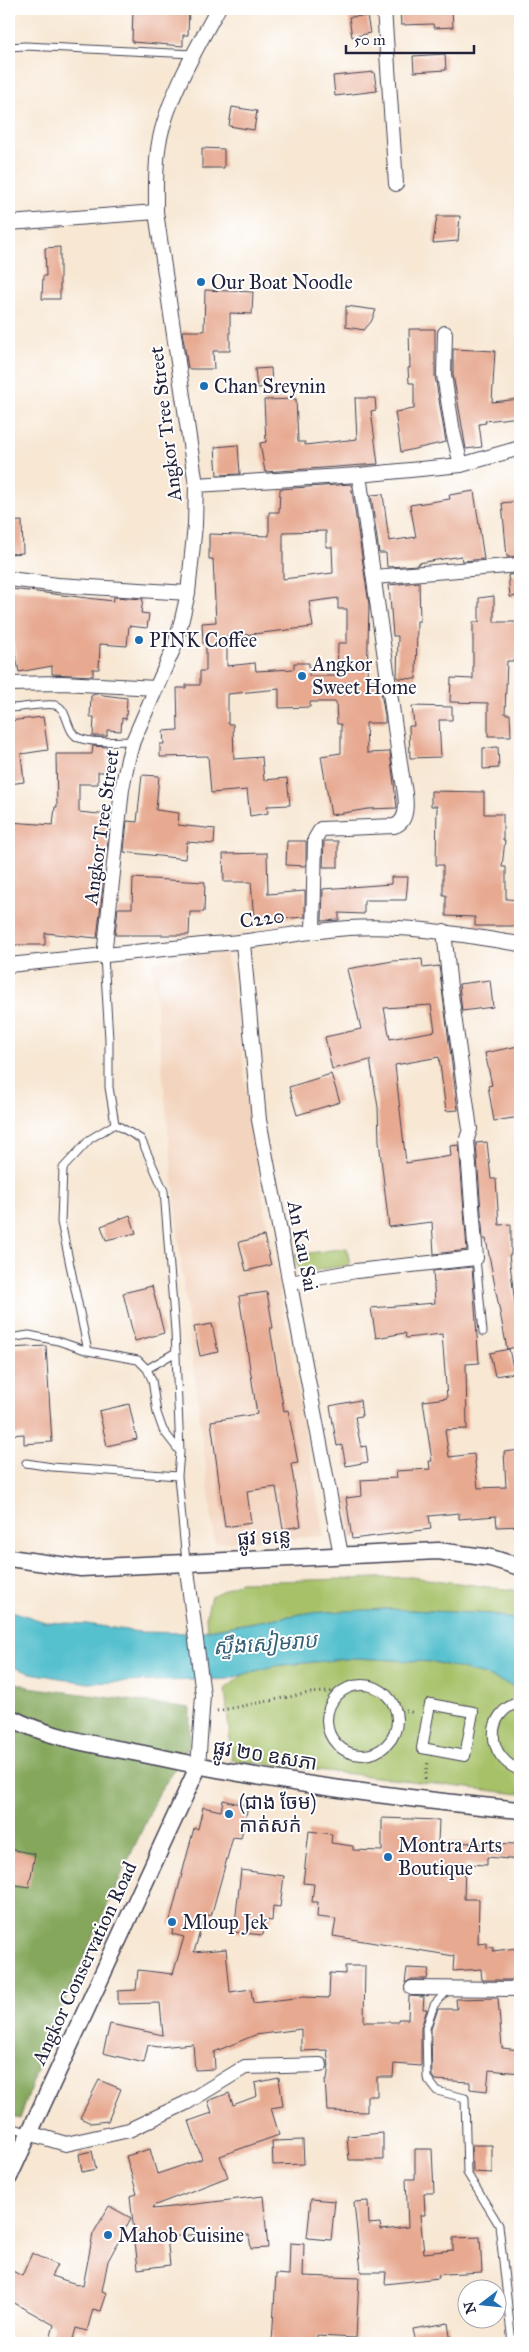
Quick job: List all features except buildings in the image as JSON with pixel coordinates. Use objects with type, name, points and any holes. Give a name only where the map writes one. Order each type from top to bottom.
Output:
[{"type":"street","name":"Angkor Tree Street","points":[[104,956],[122,789],[133,741],[175,645],[188,594],[195,525],[196,485],[156,212],[155,180],[160,141],[174,98],[194,54],[218,9]]},
{"type":"street","points":[[384,9],[396,184]]},
{"type":"street","points":[[9,223],[156,212]]},
{"type":"street","points":[[445,333],[444,376],[452,432],[461,465]]},
{"type":"street","points":[[196,485],[359,475],[461,465],[520,448]]},
{"type":"street","points":[[313,932],[315,839],[321,829],[394,826],[402,820],[405,812],[359,475]]},
{"type":"street","points":[[374,577],[520,565]]},
{"type":"street","points":[[9,579],[58,585],[188,594]]},
{"type":"street","points":[[9,684],[62,683],[156,688]]},
{"type":"street","name":"C220","points":[[9,965],[212,944],[243,943],[313,932],[384,927],[444,931],[520,944]]},
{"type":"street","points":[[290,1283],[356,1271],[476,1258],[467,1139],[470,1129],[444,931]]},
{"type":"street","name":"An Kau Sai","points":[[243,943],[259,1120],[341,1555]]},
{"type":"street","name":"ផ្លូវ ទន្លេ","points":[[9,1558],[81,1568],[438,1551],[491,1558],[520,1567]]},
{"type":"street","points":[[186,1562],[203,1695],[198,1767]]},
{"type":"street","points":[[360,1685],[369,1686],[386,1694],[396,1709],[397,1727],[389,1743],[382,1749],[365,1756],[347,1752],[333,1740],[327,1722],[331,1705],[343,1691],[360,1685]]},
{"type":"street","points":[[520,1702],[502,1713],[497,1720],[494,1738],[499,1756],[520,1770]]},
{"type":"street","points":[[430,1704],[473,1712],[465,1756],[422,1748],[428,1715],[430,1704]]},
{"type":"street","name":"ផ្លូវ ២០ ឧសភា","points":[[9,1717],[47,1734],[198,1767],[418,1800],[520,1810]]},
{"type":"street","name":"Angkor Conservation Road","points":[[9,2176],[198,1767]]},
{"type":"street","points":[[412,1988],[520,1989]]},
{"type":"street","points":[[29,2133],[66,2144],[128,2130],[186,2103],[223,2078],[245,2067],[320,2065]]},
{"type":"lane","points":[[9,47],[25,46],[194,54]]},
{"type":"lane","points":[[9,708],[56,705],[62,710],[70,729],[78,738],[97,741],[133,741]]},
{"type":"lane","points":[[104,956],[109,1039],[109,1088],[115,1124]]},
{"type":"lane","points":[[88,1351],[61,1222],[63,1168],[90,1139],[115,1124]]},
{"type":"lane","points":[[115,1124],[141,1139],[164,1192],[176,1352],[180,1452],[178,1476],[186,1562]]},
{"type":"lane","points":[[476,1258],[483,1332]]},
{"type":"lane","points":[[9,1338],[29,1335],[58,1341],[88,1351],[138,1360],[147,1368],[152,1380],[157,1413],[163,1430],[180,1452]]},
{"type":"lane","points":[[147,1368],[176,1352]]},
{"type":"lane","points":[[26,1463],[52,1467],[178,1476]]},
{"type":"lane","points":[[450,1988],[434,2005],[426,2028],[427,2078],[437,2091],[465,2098],[467,2173],[499,2225],[512,2343]]},
{"type":"lane","points":[[9,2126],[29,2133]]},
{"type":"path","points":[[217,1711],[310,1693],[343,1691]]},
{"type":"path","points":[[396,1709],[428,1715]]},
{"type":"shaded area","points":[[226,951],[237,1012],[252,1139],[324,1536],[215,1543],[181,1263],[152,962]]},
{"type":"green space","points":[[347,1248],[350,1265],[300,1273],[294,1255]]},
{"type":"green space","points":[[411,1577],[520,1591],[520,1621],[492,1614],[388,1609],[307,1613],[207,1630],[206,1617],[211,1596],[241,1582]]},
{"type":"green space","points":[[355,1658],[434,1662],[485,1675],[520,1689],[520,1794],[232,1760],[225,1689],[244,1674],[273,1666]]},
{"type":"green space","points":[[9,1680],[28,1687],[190,1708],[190,1744],[158,1795],[76,1974],[44,2050],[20,2119],[9,2116]]},
{"type":"water","name":"ស្ទឹងសៀមរាប","points":[[388,1609],[492,1614],[520,1621],[520,1689],[485,1675],[434,1662],[355,1658],[273,1666],[228,1679],[88,1683],[31,1673],[9,1666],[9,1610],[45,1622],[87,1624],[139,1632],[192,1633],[307,1613]]},
{"type":"place","name":"Our Boat Noodle","points":[[201,282]]},
{"type":"place","name":"Chan Sreynin","points":[[204,386]]},
{"type":"place","name":"PINK Coffee","points":[[139,640]]},
{"type":"place","name":"Angkor Sweet Home","points":[[302,676]]},
{"type":"place","name":"(ជាង ចែម) កាត់សក់","points":[[229,1814]]},
{"type":"place","name":"Montra Arts Boutique","points":[[388,1857]]},
{"type":"place","name":"Mloup Jek","points":[[172,1922]]},
{"type":"place","name":"Mahob Cuisine","points":[[108,2235]]}]
